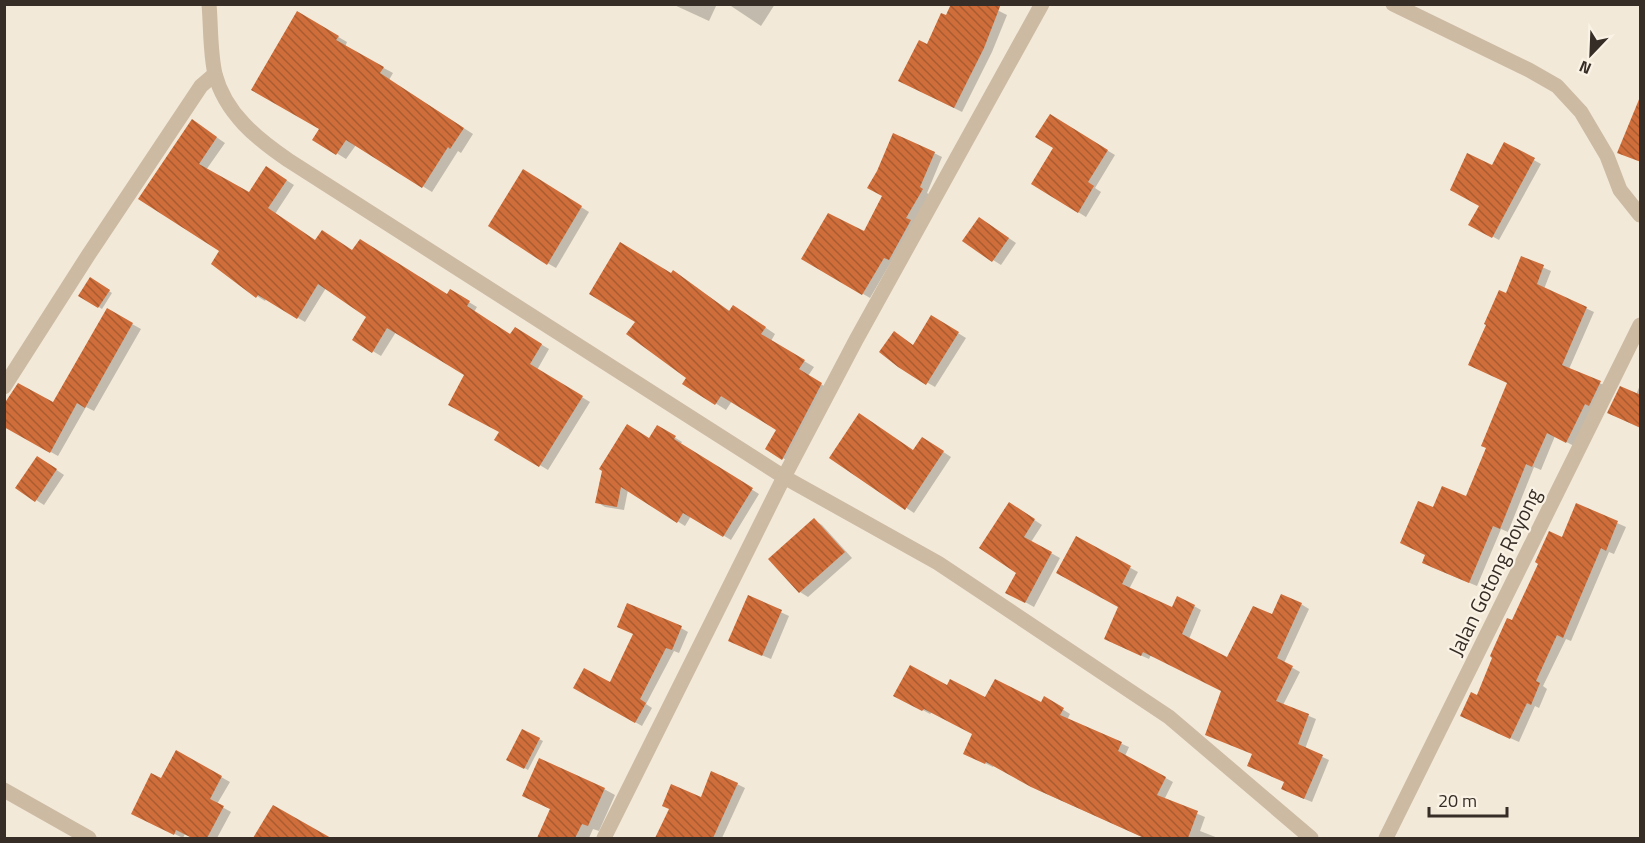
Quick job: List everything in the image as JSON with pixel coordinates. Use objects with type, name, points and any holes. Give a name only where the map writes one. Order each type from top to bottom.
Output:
[{"type":"street","points":[[208,4],[215,74],[226,102],[260,140],[784,477],[938,563],[1168,717],[1311,838]]},
{"type":"street","points":[[604,838],[784,477],[895,268],[1042,4]]},
{"type":"street","points":[[1393,4],[1557,86],[1581,112],[1606,156],[1620,190],[1641,215]]},
{"type":"street","points":[[4,387],[201,86],[215,74]]},
{"type":"street","name":"Jalan Gotong Royong","points":[[1386,838],[1641,324]]},
{"type":"street","points":[[4,790],[88,838]]},
{"type":"building","points":[[951,4],[1001,4],[984,48],[954,108],[898,81],[919,40],[927,44],[941,13],[946,15]]},
{"type":"building","points":[[297,11],[339,36],[336,40],[384,67],[380,73],[464,128],[450,149],[448,147],[422,188],[346,140],[336,155],[312,140],[319,129],[251,90]]},
{"type":"building","points":[[1641,98],[1641,162],[1617,153]]},
{"type":"building","points":[[1050,114],[1108,150],[1088,182],[1094,186],[1078,213],[1031,184],[1053,148],[1035,137]]},
{"type":"building","points":[[192,119],[217,137],[199,164],[249,192],[266,166],[287,180],[268,208],[315,240],[322,230],[352,250],[360,239],[447,294],[450,289],[470,301],[467,306],[510,334],[515,327],[542,344],[530,364],[583,396],[539,467],[494,440],[499,432],[448,405],[464,375],[387,328],[372,353],[352,340],[366,317],[318,284],[297,319],[258,295],[256,298],[211,264],[219,251],[138,199]]},
{"type":"building","points":[[893,133],[935,152],[920,187],[923,189],[906,218],[911,220],[889,260],[884,258],[862,295],[801,259],[828,213],[864,231],[882,196],[867,188]]},
{"type":"building","points":[[1504,142],[1535,158],[1492,238],[1468,225],[1479,206],[1450,190],[1467,153],[1492,165]]},
{"type":"building","points":[[523,169],[582,206],[547,265],[488,226]]},
{"type":"building","points":[[979,217],[1009,238],[992,262],[962,241]]},
{"type":"building","points":[[620,242],[671,273],[673,270],[729,311],[733,305],[766,327],[761,334],[805,360],[799,369],[822,383],[782,460],[765,449],[776,430],[721,396],[715,405],[682,384],[686,378],[626,334],[635,322],[589,294]]},
{"type":"building","points":[[1521,256],[1544,265],[1537,284],[1587,307],[1562,365],[1601,381],[1589,406],[1585,404],[1566,443],[1547,433],[1532,467],[1526,464],[1500,529],[1493,526],[1469,583],[1422,563],[1425,555],[1400,543],[1418,501],[1433,507],[1442,486],[1466,496],[1486,448],[1481,446],[1507,383],[1468,365],[1499,290],[1506,293]]},
{"type":"building","points":[[90,277],[110,290],[98,308],[78,296]]},
{"type":"building","points":[[107,308],[133,323],[85,408],[77,403],[50,453],[4,427],[4,404],[18,383],[53,402]]},
{"type":"building","points":[[931,315],[959,332],[926,385],[879,352],[894,331],[913,345]]},
{"type":"building","points":[[1620,386],[1641,395],[1641,428],[1607,413]]},
{"type":"building","points":[[859,413],[913,450],[922,437],[944,451],[905,510],[829,458]]},
{"type":"building","points":[[627,424],[649,438],[657,425],[676,436],[674,439],[753,488],[723,537],[683,513],[677,523],[621,487],[617,507],[595,503],[602,471],[599,469]]},
{"type":"building","points":[[37,456],[57,469],[35,502],[15,488]]},
{"type":"building","points":[[1009,502],[1035,519],[1024,537],[1052,552],[1025,603],[1005,593],[1016,573],[979,548]]},
{"type":"building","points":[[1576,503],[1618,521],[1606,551],[1601,548],[1563,638],[1557,635],[1536,681],[1540,683],[1531,705],[1527,703],[1510,739],[1460,716],[1471,692],[1477,695],[1492,658],[1490,656],[1507,618],[1512,620],[1538,564],[1535,562],[1549,531],[1562,537]]},
{"type":"building","points":[[814,518],[845,552],[799,593],[768,559]]},
{"type":"building","points":[[1076,536],[1131,566],[1122,584],[1172,607],[1177,596],[1195,605],[1182,634],[1227,657],[1253,606],[1272,614],[1281,594],[1302,603],[1277,658],[1293,666],[1276,701],[1309,714],[1298,744],[1323,755],[1304,799],[1281,789],[1284,782],[1247,766],[1252,754],[1205,735],[1221,691],[1143,652],[1141,656],[1104,639],[1118,607],[1056,573]]},
{"type":"building","points":[[748,595],[782,610],[762,656],[728,641]]},
{"type":"building","points":[[627,603],[682,626],[672,650],[666,648],[640,699],[646,703],[635,723],[573,688],[584,668],[610,682],[633,634],[617,627]]},
{"type":"building","points":[[910,665],[947,685],[950,679],[985,697],[995,679],[1041,702],[1044,696],[1064,708],[1060,715],[1122,742],[1118,751],[1166,777],[1157,795],[1198,811],[1188,838],[1144,838],[1031,787],[986,762],[985,764],[963,754],[972,734],[893,696]]},
{"type":"building","points":[[522,729],[540,738],[524,769],[506,760]]},
{"type":"building","points":[[176,750],[222,776],[210,799],[224,806],[207,838],[192,838],[176,830],[174,835],[131,814],[151,773],[161,778]]},
{"type":"building","points":[[539,758],[605,788],[588,826],[582,824],[575,838],[537,838],[550,809],[522,796]]},
{"type":"building","points":[[711,771],[738,783],[713,838],[655,838],[669,809],[662,806],[671,784],[701,797]]},
{"type":"building","points":[[273,805],[331,838],[253,838]]}]
